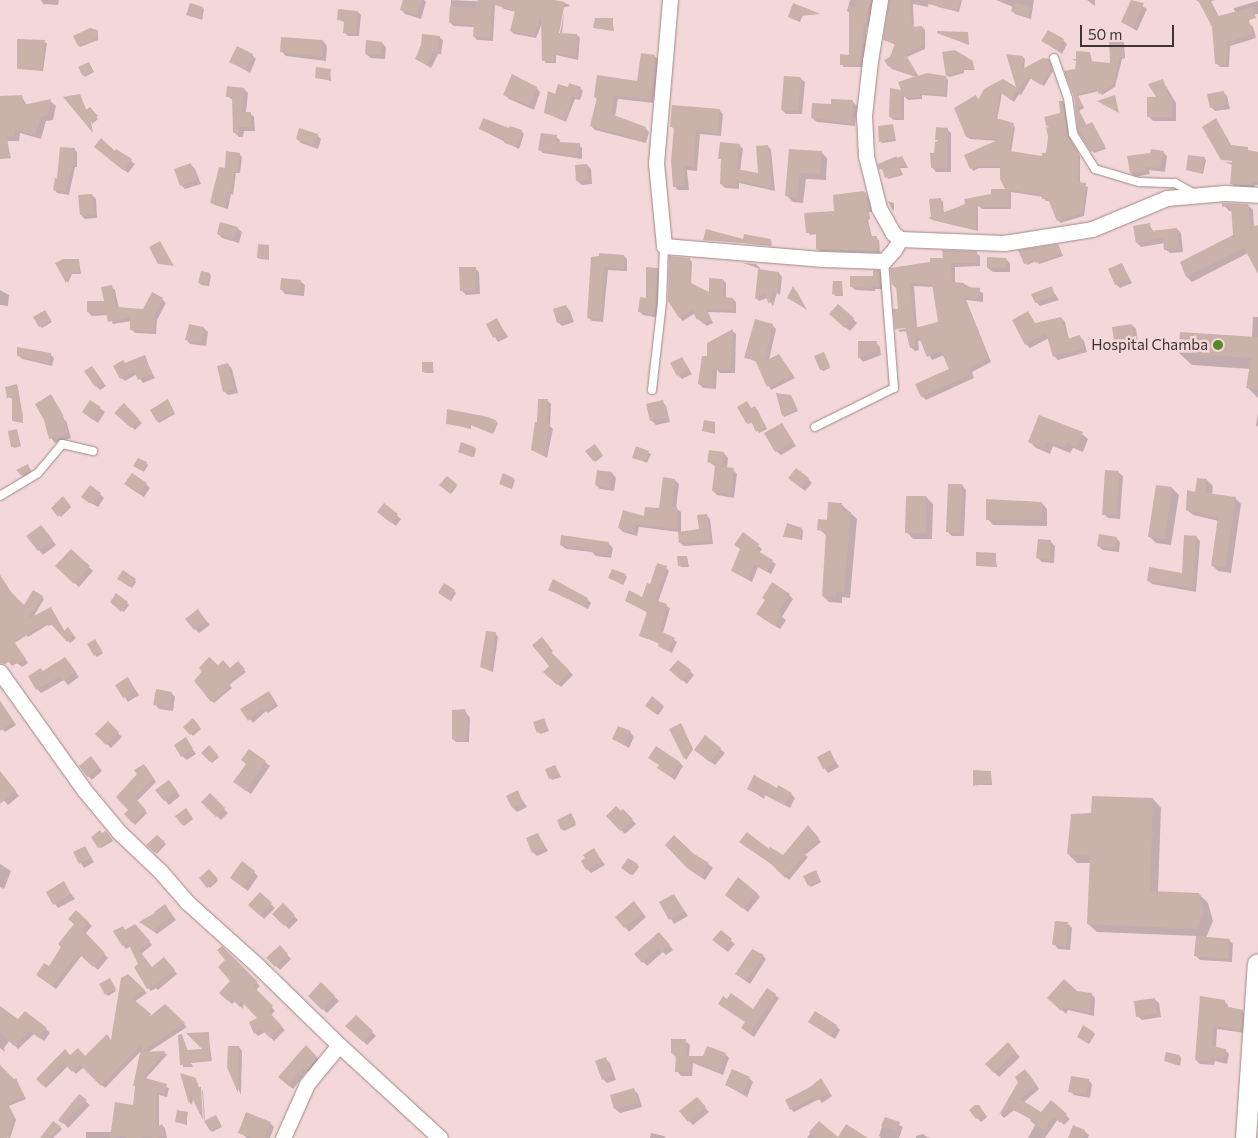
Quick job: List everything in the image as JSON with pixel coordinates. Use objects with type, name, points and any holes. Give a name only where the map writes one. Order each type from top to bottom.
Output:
[{"type":"main road","points":[[1246,1138],[1254,1074],[1258,964]]},
{"type":"street","points":[[670,0],[656,163],[664,246],[823,260],[884,260],[900,239]]},
{"type":"street","points":[[880,0],[870,56],[864,115],[866,156],[879,208],[893,233],[900,239],[1004,243],[1092,229],[1167,198],[1196,194],[1258,195]]},
{"type":"street","points":[[0,672],[85,791],[119,832],[160,871],[187,902],[258,966],[339,1045],[440,1138]]},
{"type":"street","points":[[282,1138],[307,1084],[339,1045]]},
{"type":"lane","points":[[1054,58],[1068,98],[1073,134],[1095,168],[1139,182],[1174,183],[1196,194]]},
{"type":"lane","points":[[652,390],[662,302],[664,246]]},
{"type":"lane","points":[[815,427],[894,388],[884,260]]},
{"type":"lane","points":[[0,496],[38,473],[62,444],[93,451]]},
{"type":"building","points":[[403,0],[422,0],[417,15],[400,10]]},
{"type":"building","points":[[478,0],[554,0],[565,2],[559,33],[577,34],[576,57],[554,53],[554,61],[542,61],[541,15],[534,36],[510,31],[515,11],[492,4],[490,38],[473,37],[474,25],[449,23],[450,6],[475,8]]},
{"type":"building","points":[[856,0],[870,0],[866,26],[864,23],[860,65],[840,65],[840,54],[849,55],[849,5],[855,7]]},
{"type":"building","points":[[889,0],[910,0],[912,27],[922,26],[923,46],[905,54],[918,76],[927,73],[946,76],[945,95],[920,93],[920,97],[903,97],[902,92],[901,118],[889,117],[890,88],[901,90],[898,82],[916,76],[888,66],[884,60],[890,57],[895,43],[883,40]]},
{"type":"building","points":[[928,0],[961,0],[958,11],[928,4]]},
{"type":"building","points":[[1131,0],[1144,3],[1133,28],[1121,22]]},
{"type":"building","points":[[1198,0],[1209,0],[1218,16],[1253,7],[1256,18],[1249,20],[1253,35],[1227,42],[1226,64],[1215,64],[1212,27]]},
{"type":"building","points":[[1014,2],[1031,7],[1028,17],[1011,11]]},
{"type":"building","points":[[190,3],[203,7],[200,19],[186,15]]},
{"type":"building","points":[[793,3],[821,14],[800,16],[798,21],[788,17]]},
{"type":"building","points":[[338,9],[358,11],[356,34],[343,33],[344,21],[337,20]]},
{"type":"building","points":[[595,18],[613,18],[613,30],[593,28]]},
{"type":"building","points":[[90,28],[98,30],[97,38],[78,46],[73,36]]},
{"type":"building","points":[[1048,30],[1064,39],[1057,50],[1041,41]]},
{"type":"building","points":[[937,31],[968,32],[968,44],[937,33]]},
{"type":"building","points":[[422,34],[440,36],[438,51],[434,51],[427,65],[415,59],[421,45]]},
{"type":"building","points":[[281,37],[323,40],[323,57],[280,52]]},
{"type":"building","points":[[17,39],[45,40],[41,70],[17,69]]},
{"type":"building","points":[[366,40],[382,42],[381,55],[365,54]]},
{"type":"building","points":[[1109,40],[1122,40],[1124,57],[1120,57],[1113,85],[1099,94],[1097,89],[1077,94],[1083,106],[1078,108],[1086,125],[1092,122],[1105,146],[1091,152],[1078,132],[1074,97],[1064,71],[1075,69],[1077,62],[1072,59],[1076,59],[1076,51],[1090,52],[1090,61],[1110,63]]},
{"type":"building","points":[[237,46],[253,54],[246,70],[229,62]]},
{"type":"building","points":[[955,50],[973,61],[974,69],[963,69],[963,71],[946,76],[942,52]]},
{"type":"building","points":[[641,53],[655,55],[650,100],[614,95],[611,114],[646,127],[642,140],[590,126],[597,98],[594,97],[597,75],[637,81]]},
{"type":"building","points":[[1006,54],[1023,56],[1022,69],[1043,58],[1049,59],[1052,68],[1041,85],[1028,77],[1019,88],[1019,95],[1017,91],[1011,100],[1000,92],[995,118],[1014,123],[1009,151],[1042,156],[1042,153],[1046,153],[1048,137],[1046,127],[1049,128],[1044,117],[1060,113],[1059,101],[1063,101],[1068,135],[1078,152],[1078,182],[1086,183],[1082,213],[1057,221],[1048,199],[1042,199],[1042,195],[1009,190],[1009,207],[979,207],[976,202],[976,230],[928,218],[931,217],[929,199],[941,198],[942,213],[965,204],[964,199],[991,194],[991,189],[1005,189],[1000,179],[1000,166],[976,166],[970,169],[964,155],[1000,139],[966,137],[954,108],[976,95],[977,102],[984,89],[1003,79],[1016,87]]},
{"type":"building","points":[[89,62],[93,71],[83,76],[78,67]]},
{"type":"building","points":[[316,67],[331,69],[329,80],[315,78]]},
{"type":"building","points":[[512,74],[537,87],[530,106],[503,95]]},
{"type":"building","points":[[784,76],[801,77],[798,111],[781,110]]},
{"type":"building","points":[[1163,79],[1169,97],[1172,97],[1172,117],[1147,117],[1147,97],[1156,97],[1148,84]]},
{"type":"building","points":[[569,83],[581,87],[577,98],[572,97],[564,120],[544,113],[548,91],[555,94],[558,84],[568,87]]},
{"type":"building","points":[[227,86],[244,88],[242,112],[251,112],[251,127],[240,127],[239,133],[233,133],[232,97],[226,97]]},
{"type":"building","points":[[1224,91],[1226,105],[1210,108],[1207,94]]},
{"type":"building","points":[[80,94],[86,110],[90,107],[98,116],[91,122],[93,133],[63,97]]},
{"type":"building","points":[[22,95],[23,105],[51,99],[48,115],[41,116],[35,135],[15,129],[14,136],[7,136],[10,157],[0,158],[0,96]]},
{"type":"building","points":[[1115,95],[1119,113],[1097,101]]},
{"type":"building","points":[[831,99],[853,100],[851,123],[811,118],[812,103],[831,104]]},
{"type":"building","points":[[672,105],[720,109],[717,133],[696,130],[694,167],[684,166],[685,186],[673,187],[671,161],[674,127],[670,127]]},
{"type":"building","points":[[483,118],[509,128],[510,126],[522,130],[516,147],[504,143],[505,139],[479,129]]},
{"type":"building","points":[[1216,118],[1231,145],[1248,147],[1248,150],[1258,152],[1258,182],[1251,182],[1251,185],[1230,184],[1232,161],[1221,160],[1202,127]]},
{"type":"building","points":[[893,124],[894,139],[879,142],[878,126]]},
{"type":"building","points":[[936,127],[948,128],[947,168],[931,168],[930,153],[934,153],[935,142],[941,140],[935,140]]},
{"type":"building","points":[[299,128],[318,134],[314,146],[296,139]]},
{"type":"building","points":[[541,133],[557,135],[556,142],[580,143],[579,156],[538,150]]},
{"type":"building","points":[[101,138],[115,151],[116,149],[132,159],[124,171],[94,147]]},
{"type":"building","points":[[720,142],[740,144],[737,169],[758,173],[756,146],[768,145],[772,188],[736,180],[736,186],[720,184],[721,159],[718,159]]},
{"type":"building","points":[[60,147],[75,148],[74,165],[72,165],[66,192],[53,190],[55,178],[57,179]]},
{"type":"building","points":[[789,149],[822,151],[820,174],[800,173],[797,198],[785,196]]},
{"type":"building","points":[[1151,149],[1164,151],[1161,168],[1146,167],[1146,171],[1130,173],[1127,156],[1150,153]]},
{"type":"building","points":[[226,151],[240,153],[238,171],[234,170],[231,192],[228,192],[225,206],[210,203],[219,167],[225,168]]},
{"type":"building","points":[[1188,155],[1205,157],[1202,173],[1186,170]]},
{"type":"building","points":[[897,156],[897,158],[902,156],[907,166],[899,167],[902,173],[885,178],[878,164]]},
{"type":"building","points":[[191,163],[197,180],[180,186],[174,169]]},
{"type":"building","points":[[587,164],[588,180],[576,181],[575,165]]},
{"type":"building","points":[[863,191],[866,193],[870,210],[867,210],[868,217],[866,217],[870,236],[877,236],[878,251],[816,249],[816,232],[806,233],[804,213],[834,211],[833,195]]},
{"type":"building","points":[[92,194],[94,214],[80,215],[78,195]]},
{"type":"building","points":[[1222,203],[1248,204],[1250,228],[1258,225],[1258,274],[1244,248],[1186,277],[1180,262],[1233,235],[1231,205],[1222,207]]},
{"type":"building","points":[[220,222],[238,227],[234,239],[217,234]]},
{"type":"building","points":[[1150,223],[1151,231],[1177,228],[1179,248],[1164,250],[1163,238],[1136,243],[1133,226]]},
{"type":"building","points":[[706,229],[743,239],[744,234],[771,239],[770,245],[703,240]]},
{"type":"building","points":[[160,241],[174,266],[158,264],[149,247]]},
{"type":"building","points":[[258,244],[269,245],[268,259],[257,258]]},
{"type":"building","points":[[1058,244],[1062,254],[1036,263],[1035,260],[1024,264],[1018,250]]},
{"type":"building","points":[[942,250],[977,251],[977,263],[951,263],[952,282],[964,283],[965,287],[980,288],[979,299],[964,297],[988,358],[969,368],[971,374],[921,397],[915,384],[949,369],[941,351],[927,357],[919,337],[915,338],[916,347],[910,348],[905,328],[895,329],[893,309],[898,309],[896,285],[892,285],[890,268],[930,262],[930,258],[943,258]],"holes":[[[910,283],[932,284],[938,322],[914,328]]]},
{"type":"building","points":[[599,253],[624,255],[624,269],[605,267],[600,319],[587,318],[591,257],[599,256]]},
{"type":"building","points":[[669,256],[690,258],[689,282],[709,292],[709,278],[723,279],[723,297],[733,298],[733,310],[706,309],[711,320],[703,324],[700,318],[697,320],[692,310],[679,318],[668,301]]},
{"type":"building","points":[[987,257],[1006,258],[1006,268],[987,268]]},
{"type":"building","points":[[63,259],[79,259],[79,272],[71,272],[66,283],[55,263]]},
{"type":"building","points":[[1122,263],[1129,279],[1115,285],[1108,269]]},
{"type":"building","points":[[459,267],[476,267],[476,291],[460,291]]},
{"type":"building","points":[[646,267],[658,268],[655,314],[638,312],[640,297],[646,298]]},
{"type":"building","points":[[758,269],[779,272],[777,293],[773,291],[769,304],[764,294],[755,299]]},
{"type":"building","points":[[873,270],[879,270],[880,286],[872,286],[872,288],[850,287],[850,276],[873,276]]},
{"type":"building","points":[[201,271],[210,273],[207,285],[198,283]]},
{"type":"building","points":[[281,278],[301,280],[300,292],[280,290]]},
{"type":"building","points":[[833,281],[842,281],[842,295],[832,294]]},
{"type":"building","points":[[112,285],[116,307],[143,309],[152,292],[163,298],[154,316],[153,331],[130,330],[130,317],[108,322],[106,312],[87,312],[87,301],[104,301],[101,287]]},
{"type":"building","points":[[793,286],[805,308],[787,298]]},
{"type":"building","points":[[1052,286],[1055,296],[1035,303],[1031,294]]},
{"type":"building","points":[[838,304],[854,318],[845,328],[829,314]]},
{"type":"building","points":[[566,305],[570,318],[557,323],[553,309]]},
{"type":"building","points":[[45,310],[51,320],[39,327],[33,317]]},
{"type":"building","points":[[1028,311],[1035,323],[1061,317],[1067,339],[1080,335],[1084,348],[1053,357],[1046,333],[1025,345],[1012,320]]},
{"type":"building","points":[[497,318],[504,332],[493,338],[486,324]]},
{"type":"building","points":[[755,319],[773,324],[765,361],[779,354],[793,375],[767,387],[755,360],[744,358]]},
{"type":"building","points":[[189,324],[204,327],[202,342],[185,340]]},
{"type":"building","points":[[1132,324],[1134,338],[1114,341],[1112,327]]},
{"type":"building","points":[[733,329],[731,370],[715,370],[713,368],[712,386],[698,384],[702,356],[707,356],[707,343]]},
{"type":"building","name":"Hospital Chamba","points":[[1180,332],[1258,337],[1258,390],[1246,388],[1251,358],[1178,353]]},
{"type":"building","points":[[858,341],[877,341],[877,351],[858,358]]},
{"type":"building","points":[[17,347],[51,353],[49,364],[17,356]]},
{"type":"building","points":[[824,352],[830,366],[820,370],[814,356]]},
{"type":"building","points":[[145,355],[152,374],[138,380],[134,371],[120,379],[113,366],[123,360],[125,363]]},
{"type":"building","points":[[682,357],[689,369],[677,376],[670,363]]},
{"type":"building","points":[[422,362],[433,362],[433,372],[422,372]]},
{"type":"building","points":[[228,363],[234,389],[223,392],[217,366]]},
{"type":"building","points":[[92,366],[103,382],[95,387],[84,371]]},
{"type":"building","points":[[17,384],[23,416],[22,422],[12,421],[12,397],[7,398],[5,387]]},
{"type":"building","points":[[776,393],[791,395],[797,409],[782,416]]},
{"type":"building","points":[[51,394],[63,415],[68,434],[49,439],[44,420],[35,404]]},
{"type":"building","points":[[168,399],[174,412],[157,422],[150,410]]},
{"type":"building","points":[[538,399],[548,399],[547,424],[550,424],[544,456],[531,450],[535,422],[537,422]]},
{"type":"building","points":[[90,400],[101,407],[93,420],[82,412]]},
{"type":"building","points":[[663,400],[667,418],[650,421],[646,404]]},
{"type":"building","points":[[747,401],[751,408],[755,406],[766,427],[756,432],[751,421],[746,423],[737,407]]},
{"type":"building","points":[[124,403],[139,419],[131,428],[114,413]]},
{"type":"building","points":[[447,409],[488,417],[497,421],[492,433],[470,424],[469,428],[446,424]]},
{"type":"building","points":[[1039,415],[1083,432],[1077,447],[1067,443],[1064,448],[1047,441],[1044,449],[1028,442]]},
{"type":"building","points":[[704,420],[715,422],[714,433],[702,431]]},
{"type":"building","points":[[782,423],[793,441],[775,452],[764,433]]},
{"type":"building","points":[[17,429],[20,445],[11,447],[8,431]]},
{"type":"building","points":[[461,442],[475,447],[472,457],[458,452]]},
{"type":"building","points":[[595,444],[602,454],[593,461],[585,451]]},
{"type":"building","points":[[636,446],[649,451],[646,462],[632,458]]},
{"type":"building","points":[[709,450],[724,452],[723,465],[707,462]]},
{"type":"building","points":[[138,458],[147,462],[142,471],[133,466]]},
{"type":"building","points":[[28,464],[31,471],[22,476],[16,470]]},
{"type":"building","points":[[715,466],[734,468],[730,494],[712,491]]},
{"type":"building","points":[[796,468],[809,478],[801,488],[788,478]]},
{"type":"building","points":[[597,470],[612,472],[610,488],[595,485]]},
{"type":"building","points":[[1105,470],[1119,471],[1117,515],[1102,515]]},
{"type":"building","points":[[132,473],[147,483],[139,494],[124,484]]},
{"type":"building","points":[[503,473],[514,478],[510,488],[499,484]]},
{"type":"building","points":[[447,476],[457,484],[449,493],[439,485]]},
{"type":"building","points":[[663,477],[675,479],[672,507],[677,506],[678,529],[635,524],[633,533],[618,528],[623,510],[644,516],[645,507],[659,508]]},
{"type":"building","points":[[1197,478],[1207,479],[1206,493],[1236,497],[1225,568],[1211,566],[1218,517],[1186,510],[1187,490],[1195,492]]},
{"type":"building","points":[[948,484],[962,484],[960,533],[946,532]]},
{"type":"building","points":[[90,485],[101,493],[93,503],[89,503],[81,497]]},
{"type":"building","points":[[1156,485],[1172,487],[1165,539],[1148,537]]},
{"type":"building","points":[[63,496],[70,505],[58,517],[51,508]]},
{"type":"building","points":[[906,496],[926,496],[926,533],[905,533]]},
{"type":"building","points":[[986,499],[1042,502],[1042,520],[986,520]]},
{"type":"building","points":[[828,502],[842,503],[842,511],[851,512],[844,592],[836,592],[836,597],[822,596],[826,531],[817,530],[818,519],[827,520]]},
{"type":"building","points":[[384,503],[398,514],[391,523],[377,512]]},
{"type":"building","points":[[707,514],[710,541],[679,543],[678,532],[699,529],[697,515]]},
{"type":"building","points":[[787,523],[802,528],[800,539],[783,537]]},
{"type":"building","points":[[41,525],[53,540],[38,551],[26,536]]},
{"type":"building","points":[[743,532],[759,544],[756,550],[773,560],[767,571],[754,564],[748,579],[731,571],[740,549],[734,545]]},
{"type":"building","points":[[1099,534],[1117,537],[1115,549],[1097,546]]},
{"type":"building","points":[[561,535],[609,542],[607,555],[590,552],[591,548],[560,545]]},
{"type":"building","points":[[1184,535],[1197,536],[1192,588],[1147,581],[1149,567],[1182,573]]},
{"type":"building","points":[[1038,539],[1051,540],[1050,559],[1036,558]]},
{"type":"building","points":[[71,549],[90,566],[74,584],[55,566]]},
{"type":"building","points":[[976,552],[996,553],[996,566],[976,566]]},
{"type":"building","points":[[677,556],[687,556],[688,565],[678,566]]},
{"type":"building","points":[[657,563],[667,566],[655,600],[667,604],[660,631],[675,638],[668,651],[658,646],[659,643],[639,636],[647,612],[625,601],[629,590],[642,597],[647,583],[650,584]]},
{"type":"building","points":[[612,569],[626,574],[622,584],[608,578]]},
{"type":"building","points":[[123,570],[136,579],[130,587],[117,579]]},
{"type":"building","points":[[0,575],[11,592],[24,605],[33,590],[43,596],[28,619],[51,607],[64,631],[68,627],[74,635],[67,642],[50,623],[46,625],[45,623],[15,643],[26,659],[17,664],[14,659],[5,664],[0,663]]},
{"type":"building","points":[[553,579],[588,598],[584,606],[548,590]]},
{"type":"building","points":[[772,582],[790,594],[778,612],[782,615],[775,626],[756,614],[765,600],[762,598]]},
{"type":"building","points":[[444,583],[455,590],[449,600],[438,593]]},
{"type":"building","points":[[116,593],[128,602],[121,612],[110,602]]},
{"type":"building","points":[[198,609],[206,621],[194,630],[185,619]]},
{"type":"building","points":[[486,631],[496,632],[490,670],[480,667]]},
{"type":"building","points":[[542,637],[550,647],[548,649],[570,671],[557,685],[543,672],[549,666],[532,645]]},
{"type":"building","points":[[95,639],[102,651],[94,656],[87,644]]},
{"type":"building","points":[[65,657],[76,672],[63,681],[60,676],[36,690],[28,676],[41,668],[43,671]]},
{"type":"building","points":[[209,657],[218,665],[223,660],[230,668],[238,661],[245,669],[228,682],[231,685],[211,702],[194,681],[202,671],[199,668]]},
{"type":"building","points":[[678,660],[691,670],[682,681],[669,670]]},
{"type":"building","points":[[128,677],[136,691],[123,698],[115,685]]},
{"type":"building","points":[[156,689],[172,692],[169,708],[153,705]]},
{"type":"building","points":[[269,691],[276,703],[264,710],[262,708],[248,721],[240,709]]},
{"type":"building","points":[[652,696],[663,705],[656,714],[645,706]]},
{"type":"building","points":[[0,701],[14,722],[0,731]]},
{"type":"building","points":[[465,709],[467,714],[466,740],[452,739],[452,710]]},
{"type":"building","points":[[193,718],[200,727],[190,735],[183,727]]},
{"type":"building","points":[[544,718],[548,729],[537,733],[533,722]]},
{"type":"building","points":[[108,721],[119,732],[106,745],[95,734]]},
{"type":"building","points":[[681,723],[692,747],[684,759],[669,729]]},
{"type":"building","points":[[618,726],[631,731],[624,745],[612,739]]},
{"type":"building","points":[[705,735],[721,748],[710,762],[694,750]]},
{"type":"building","points":[[186,737],[193,749],[181,757],[174,745]]},
{"type":"building","points":[[209,745],[218,755],[210,762],[201,753]]},
{"type":"building","points":[[656,746],[680,762],[671,777],[657,768],[659,765],[648,758]]},
{"type":"building","points":[[249,749],[266,761],[246,791],[233,782],[246,764],[241,760]]},
{"type":"building","points":[[830,750],[836,763],[823,769],[817,757]]},
{"type":"building","points":[[91,756],[99,767],[87,777],[79,766]]},
{"type":"building","points":[[144,764],[154,779],[135,798],[146,810],[132,823],[124,814],[128,810],[116,797],[137,774],[134,770]]},
{"type":"building","points":[[555,765],[560,775],[549,779],[545,769]]},
{"type":"building","points":[[973,770],[991,771],[991,783],[973,786]]},
{"type":"building","points":[[0,771],[16,791],[0,804]]},
{"type":"building","points":[[754,775],[777,788],[778,785],[792,793],[785,805],[761,792],[759,795],[747,789]]},
{"type":"building","points":[[169,780],[177,791],[164,801],[155,790]]},
{"type":"building","points":[[518,790],[523,803],[512,808],[506,796]]},
{"type":"building","points":[[210,793],[225,808],[216,817],[201,802]]},
{"type":"building","points":[[1092,796],[1153,798],[1150,891],[1199,893],[1204,911],[1198,929],[1087,924],[1090,856],[1067,854],[1071,814],[1091,813]]},
{"type":"building","points":[[616,806],[621,811],[623,809],[633,819],[620,831],[606,816]]},
{"type":"building","points":[[186,808],[192,817],[182,825],[175,816]]},
{"type":"building","points":[[571,813],[576,823],[561,830],[557,820]]},
{"type":"building","points":[[808,825],[819,838],[803,851],[806,853],[785,878],[771,864],[739,842],[747,832],[769,849],[770,847],[783,855]]},
{"type":"building","points":[[100,830],[102,833],[106,831],[112,839],[98,848],[91,837]]},
{"type":"building","points":[[538,833],[544,847],[532,853],[526,838]]},
{"type":"building","points":[[157,835],[165,842],[155,853],[146,845]]},
{"type":"building","points":[[674,835],[694,854],[709,863],[701,877],[688,869],[665,845]]},
{"type":"building","points":[[85,846],[91,858],[79,864],[73,852]]},
{"type":"building","points":[[594,848],[602,861],[586,870],[581,861],[585,858],[583,855]]},
{"type":"building","points":[[628,858],[638,864],[631,875],[621,868]]},
{"type":"building","points":[[242,861],[255,871],[244,888],[230,878]]},
{"type":"building","points":[[209,869],[218,879],[207,888],[199,878]]},
{"type":"building","points":[[816,870],[820,880],[808,886],[803,876]]},
{"type":"building","points":[[738,877],[756,892],[743,909],[725,895]]},
{"type":"building","points":[[64,881],[71,894],[53,905],[46,892]]},
{"type":"building","points":[[260,892],[272,903],[260,916],[248,905]]},
{"type":"building","points":[[674,894],[684,912],[669,920],[659,902]]},
{"type":"building","points":[[634,901],[643,913],[624,928],[615,917]]},
{"type":"building","points":[[283,903],[295,915],[284,926],[272,914]]},
{"type":"building","points":[[165,904],[173,916],[153,931],[139,922],[155,913]]},
{"type":"building","points":[[76,910],[89,922],[82,929],[105,953],[93,967],[78,953],[52,986],[36,975],[44,963],[49,966],[61,947],[58,944],[74,924],[68,919]]},
{"type":"building","points":[[1055,921],[1068,922],[1066,946],[1052,945]]},
{"type":"building","points":[[135,924],[150,941],[139,950],[152,967],[164,957],[175,970],[153,987],[152,985],[147,989],[134,967],[138,964],[128,943],[122,946],[113,931],[123,926],[125,930]]},
{"type":"building","points":[[721,930],[732,939],[724,949],[712,940]]},
{"type":"building","points":[[659,932],[670,945],[661,952],[659,948],[642,963],[634,954]]},
{"type":"building","points":[[1196,936],[1230,939],[1228,959],[1194,956]]},
{"type":"building","points":[[280,945],[288,954],[275,967],[266,958]]},
{"type":"building","points":[[222,946],[258,982],[253,986],[273,1006],[268,1011],[282,1026],[270,1038],[261,1029],[254,1034],[249,1022],[257,1018],[240,1000],[240,1007],[231,998],[228,1001],[219,993],[230,981],[218,967],[225,960],[217,950]]},
{"type":"building","points":[[752,949],[764,955],[746,981],[735,974]]},
{"type":"building","points":[[128,974],[145,990],[132,998],[151,1014],[148,1018],[165,1004],[185,1023],[142,1052],[165,1051],[142,1077],[167,1084],[164,1095],[157,1093],[157,1127],[162,1124],[165,1136],[157,1138],[152,1138],[151,1136],[126,1138],[126,1136],[110,1138],[115,1102],[133,1105],[135,1086],[133,1086],[142,1044],[101,1086],[80,1065],[72,1072],[64,1063],[43,1086],[36,1079],[65,1049],[70,1055],[78,1048],[85,1056],[107,1034],[111,1040],[121,978]]},
{"type":"building","points":[[110,978],[116,989],[105,995],[99,984]]},
{"type":"building","points":[[1064,979],[1077,991],[1092,993],[1090,1012],[1063,1007],[1061,1011],[1047,998]]},
{"type":"building","points":[[321,982],[335,996],[322,1010],[308,996]]},
{"type":"building","points":[[767,988],[776,994],[750,1034],[741,1028],[745,1022],[718,1004],[723,996],[727,999],[731,993],[753,1009]]},
{"type":"building","points":[[1200,996],[1225,1000],[1224,1006],[1243,1010],[1242,1030],[1214,1025],[1212,1046],[1226,1049],[1223,1060],[1211,1057],[1211,1061],[1195,1060]]},
{"type":"building","points":[[1155,998],[1157,1013],[1136,1017],[1134,1001]]},
{"type":"building","points":[[0,1006],[18,1019],[25,1011],[47,1028],[39,1038],[29,1031],[14,1046],[0,1032]]},
{"type":"building","points":[[815,1011],[837,1025],[830,1036],[808,1022]]},
{"type":"building","points":[[356,1015],[373,1031],[363,1042],[345,1026]]},
{"type":"building","points":[[1083,1025],[1094,1032],[1087,1043],[1077,1037]]},
{"type":"building","points":[[209,1032],[210,1060],[190,1062],[192,1066],[180,1065],[178,1035],[182,1034],[187,1050],[202,1049],[186,1033]]},
{"type":"building","points":[[671,1039],[686,1039],[686,1056],[703,1056],[707,1046],[726,1053],[718,1072],[689,1060],[689,1072],[675,1072],[676,1053],[671,1053]]},
{"type":"building","points":[[1008,1042],[1016,1052],[994,1073],[985,1064]]},
{"type":"building","points":[[306,1045],[317,1057],[306,1071],[303,1068],[289,1086],[278,1077]]},
{"type":"building","points":[[228,1046],[239,1046],[238,1093],[227,1067]]},
{"type":"building","points":[[1166,1052],[1180,1055],[1178,1065],[1164,1061]]},
{"type":"building","points":[[606,1057],[612,1076],[602,1080],[595,1061]]},
{"type":"building","points":[[0,1065],[14,1079],[16,1078],[24,1096],[7,1104],[14,1116],[7,1138],[0,1138]]},
{"type":"building","points":[[732,1069],[750,1077],[743,1093],[725,1085]]},
{"type":"building","points":[[1025,1069],[1038,1087],[1035,1086],[1020,1099],[1041,1112],[1051,1100],[1067,1114],[1060,1123],[1054,1117],[1044,1131],[1030,1121],[1031,1119],[1010,1108],[999,1115],[1018,1082],[1015,1077]]},
{"type":"building","points":[[180,1073],[196,1078],[198,1087],[201,1087],[203,1120],[191,1096],[189,1104]]},
{"type":"building","points":[[1071,1076],[1089,1079],[1086,1094],[1068,1092]]},
{"type":"building","points":[[821,1078],[830,1093],[818,1100],[816,1096],[790,1110],[785,1100],[810,1087]]},
{"type":"building","points":[[634,1088],[639,1103],[614,1109],[610,1095]]},
{"type":"building","points":[[79,1094],[87,1100],[63,1124],[58,1120]]},
{"type":"building","points":[[697,1097],[706,1107],[688,1122],[679,1111]]},
{"type":"building","points":[[975,1105],[979,1105],[984,1113],[976,1119],[969,1110]]},
{"type":"building","points":[[177,1110],[188,1112],[186,1124],[175,1122]]},
{"type":"building","points":[[246,1112],[271,1122],[264,1138],[252,1138],[238,1133]]},
{"type":"building","points":[[216,1115],[221,1125],[210,1131],[204,1121]]},
{"type":"building","points":[[885,1117],[900,1122],[897,1131],[881,1126]]},
{"type":"building","points":[[53,1121],[61,1127],[50,1138],[40,1138]]},
{"type":"building","points":[[819,1121],[838,1137],[846,1124],[868,1138],[816,1138],[809,1132]]},
{"type":"building","points":[[1073,1125],[1085,1130],[1082,1138],[1068,1138]]},
{"type":"place","name":"Hospital Chamba","points":[[1218,345]]}]
